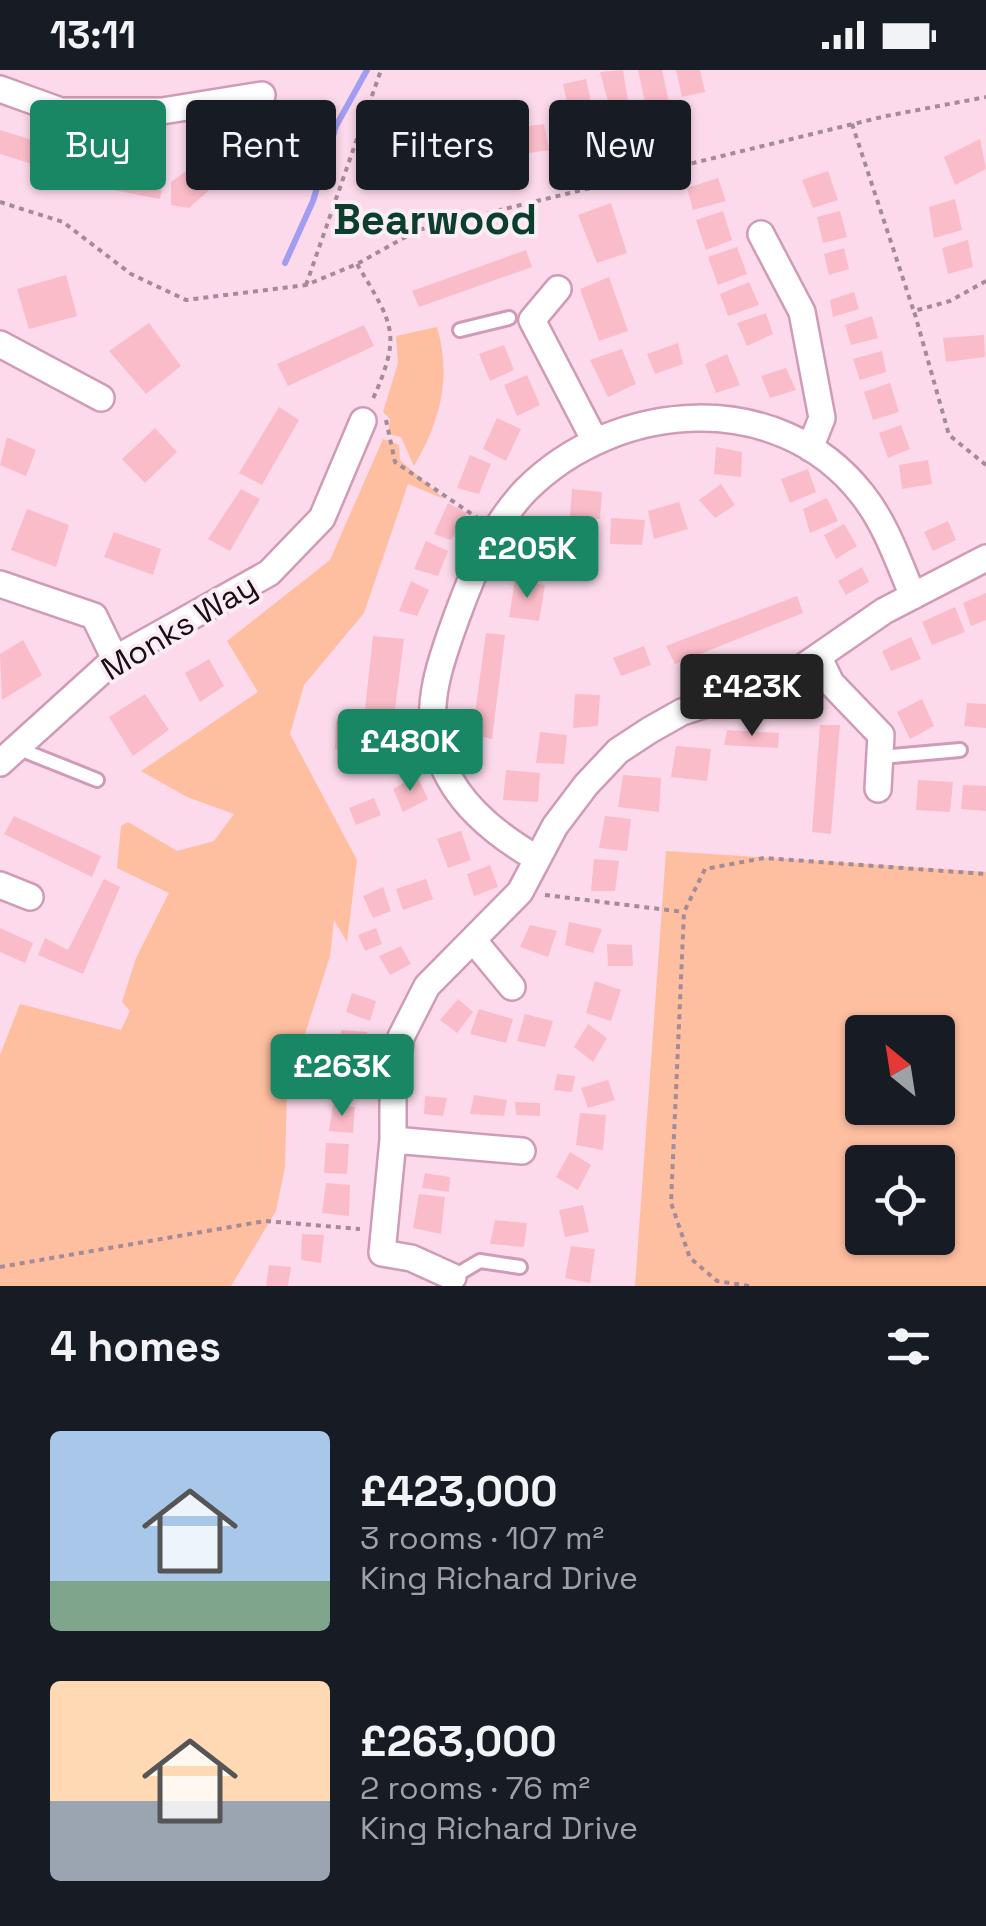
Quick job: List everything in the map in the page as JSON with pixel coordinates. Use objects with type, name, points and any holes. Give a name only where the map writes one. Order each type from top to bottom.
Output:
[{"type":"street","points":[[0,88],[62,111],[162,112],[262,96]]},
{"type":"street","points":[[761,234],[802,312],[822,418],[810,448]]},
{"type":"street","points":[[558,289],[520,319],[594,439]]},
{"type":"street","points":[[0,344],[101,398]]},
{"type":"street","name":"Monks Way","points":[[8,755],[116,659],[270,573],[322,518],[373,410]]},
{"type":"street","points":[[536,858],[475,814],[446,770],[433,726],[440,661],[496,530],[523,493],[594,439],[648,423],[713,418],[766,429],[810,448],[860,492],[880,519],[913,596]]},
{"type":"street","points":[[453,1278],[410,1258],[382,1253],[393,1140],[393,1086],[401,1037],[427,986],[520,892],[565,812],[618,751],[682,712],[787,678],[846,635],[986,558]]},
{"type":"street","points":[[0,584],[94,616],[116,659]]},
{"type":"street","points":[[819,658],[831,683],[881,735],[878,789]]},
{"type":"street","points":[[0,884],[30,897]]},
{"type":"street","points":[[474,941],[512,988]]},
{"type":"street","points":[[393,1140],[522,1151]]},
{"type":"lane","points":[[460,330],[520,319]]},
{"type":"lane","points":[[880,757],[960,750]]},
{"type":"lane","points":[[8,755],[98,780]]},
{"type":"lane","points":[[453,1278],[480,1261],[520,1267]]},
{"type":"path","points":[[306,285],[381,70]]},
{"type":"path","points":[[0,202],[63,222],[131,274],[186,300],[306,285],[358,264],[418,230],[852,124],[986,98]]},
{"type":"path","points":[[852,124],[914,311],[949,434],[986,465]]},
{"type":"path","points":[[358,264],[390,318],[392,356],[373,410],[394,441],[394,462],[496,530]]},
{"type":"path","points":[[914,311],[950,300],[986,281]]},
{"type":"path","points":[[750,1286],[717,1281],[690,1258],[670,1203],[684,912],[705,870],[764,858],[986,874]]},
{"type":"path","points":[[520,892],[684,912]]},
{"type":"path","points":[[0,1267],[265,1221],[384,1230]]},
{"type":"shaded area","points":[[437,327],[443,364],[441,399],[431,433],[414,466],[401,437],[388,434],[390,419],[383,412],[398,363],[396,336]]},
{"type":"shaded area","points":[[383,439],[399,445],[400,460],[444,499],[408,484],[364,613],[304,685],[290,734],[357,860],[347,942],[334,920],[330,956],[287,1090],[285,1167],[276,1211],[231,1286],[0,1286],[0,1055],[20,1004],[121,1030],[130,1011],[122,1002],[136,958],[169,893],[117,868],[121,826],[128,822],[177,851],[214,841],[234,814],[187,797],[141,771],[258,692],[227,641],[330,560]]},
{"type":"shaded area","points":[[666,851],[986,872],[986,1286],[635,1286]]},
{"type":"building","points":[[623,70],[628,100],[608,100],[600,72]]},
{"type":"building","points":[[638,70],[662,70],[669,100],[644,100]]},
{"type":"building","points":[[676,70],[700,70],[705,92],[682,97]]},
{"type":"building","points":[[586,79],[591,100],[567,100],[563,84]]},
{"type":"building","points":[[544,124],[549,150],[529,153],[529,126]]},
{"type":"building","points":[[0,130],[30,139],[30,163],[0,154]]},
{"type":"building","points":[[980,139],[986,169],[955,185],[944,157]]},
{"type":"building","points":[[186,171],[186,190],[209,190],[189,208],[171,205],[171,182]]},
{"type":"building","points":[[828,171],[838,200],[813,208],[802,180]]},
{"type":"building","points":[[718,178],[726,201],[693,210],[688,190]]},
{"type":"building","points":[[113,190],[162,190],[160,199]]},
{"type":"building","points":[[955,199],[962,230],[934,238],[929,207]]},
{"type":"building","points":[[611,203],[627,253],[597,263],[578,215]]},
{"type":"building","points":[[723,211],[732,240],[706,250],[696,220]]},
{"type":"building","points":[[840,211],[847,237],[823,243],[817,217]]},
{"type":"building","points":[[968,240],[973,267],[948,274],[942,248]]},
{"type":"building","points":[[737,247],[747,274],[718,285],[708,257]]},
{"type":"building","points":[[844,248],[849,269],[829,275],[824,254]]},
{"type":"building","points":[[526,250],[532,267],[419,307],[412,291]]},
{"type":"building","points":[[66,275],[77,316],[29,329],[17,289]]},
{"type":"building","points":[[609,277],[628,331],[599,341],[580,289]]},
{"type":"building","points":[[749,282],[759,305],[728,316],[720,294]]},
{"type":"building","points":[[854,292],[859,309],[833,317],[830,300]]},
{"type":"building","points":[[766,313],[773,334],[747,346],[737,323]]},
{"type":"building","points":[[872,316],[878,338],[851,345],[845,325]]},
{"type":"building","points":[[149,323],[181,366],[146,394],[109,351]]},
{"type":"building","points":[[364,325],[374,346],[288,386],[277,364]]},
{"type":"building","points":[[984,335],[985,357],[946,362],[943,338]]},
{"type":"building","points":[[678,343],[683,364],[655,374],[647,354]]},
{"type":"building","points":[[504,345],[514,370],[490,381],[479,354]]},
{"type":"building","points":[[622,349],[636,384],[608,397],[590,360]]},
{"type":"building","points":[[882,351],[886,372],[860,380],[853,359]]},
{"type":"building","points":[[727,354],[740,385],[716,393],[705,364]]},
{"type":"building","points":[[786,368],[796,390],[770,398],[761,376]]},
{"type":"building","points":[[527,375],[540,405],[517,416],[504,385]]},
{"type":"building","points":[[890,383],[899,412],[873,420],[864,392]]},
{"type":"building","points":[[279,407],[299,420],[262,485],[239,473]]},
{"type":"building","points":[[497,418],[521,429],[506,461],[483,449]]},
{"type":"building","points":[[901,425],[910,449],[888,458],[879,433]]},
{"type":"building","points":[[155,428],[177,452],[145,483],[122,459]]},
{"type":"building","points":[[7,437],[36,450],[26,476],[0,465]]},
{"type":"building","points":[[716,447],[742,452],[741,477],[714,474]]},
{"type":"building","points":[[470,455],[491,464],[479,494],[457,488]]},
{"type":"building","points":[[928,460],[932,484],[902,489],[899,465]]},
{"type":"building","points":[[808,469],[816,492],[790,503],[781,479]]},
{"type":"building","points":[[721,484],[735,505],[715,518],[699,500]]},
{"type":"building","points":[[241,489],[260,499],[230,551],[208,539]]},
{"type":"building","points":[[572,489],[602,492],[600,519],[570,517]]},
{"type":"building","points":[[827,498],[838,521],[810,533],[803,509]]},
{"type":"building","points":[[679,502],[688,529],[654,539],[648,511]]},
{"type":"building","points":[[448,503],[467,513],[451,540],[434,534]]},
{"type":"building","points":[[27,509],[69,525],[56,567],[11,550]]},
{"type":"building","points":[[611,518],[645,520],[642,545],[610,544]]},
{"type":"building","points":[[948,521],[956,540],[933,551],[924,532]]},
{"type":"building","points":[[844,524],[857,546],[836,559],[824,535]]},
{"type":"building","points":[[114,532],[161,549],[153,575],[104,557]]},
{"type":"building","points":[[426,541],[448,551],[438,576],[414,569]]},
{"type":"building","points":[[536,544],[562,545],[561,571],[534,570]]},
{"type":"building","points":[[862,567],[869,582],[846,595],[838,581]]},
{"type":"building","points":[[515,580],[545,585],[539,621],[509,617]]},
{"type":"building","points":[[411,581],[429,590],[417,616],[399,611]]},
{"type":"building","points":[[986,593],[986,620],[971,626],[963,603]]},
{"type":"building","points":[[797,596],[803,613],[675,664],[666,646]]},
{"type":"building","points":[[955,607],[965,632],[932,645],[922,622]]},
{"type":"building","points":[[486,633],[505,635],[492,739],[472,734]]},
{"type":"building","points":[[373,636],[404,639],[395,709],[365,709]]},
{"type":"building","points":[[911,637],[921,659],[891,671],[882,651]]},
{"type":"building","points":[[23,640],[42,675],[2,700],[0,654]]},
{"type":"building","points":[[644,646],[651,665],[621,676],[613,658]]},
{"type":"building","points":[[209,659],[224,686],[200,702],[185,673]]},
{"type":"building","points":[[145,694],[169,730],[133,756],[109,717]]},
{"type":"building","points":[[575,694],[600,695],[598,726],[573,728]]},
{"type":"building","points":[[922,699],[934,726],[910,739],[897,712]]},
{"type":"building","points":[[967,703],[986,704],[986,728],[964,726]]},
{"type":"building","points":[[336,721],[357,724],[353,753],[335,749]]},
{"type":"building","points":[[820,725],[840,725],[831,834],[812,832]]},
{"type":"building","points":[[727,730],[779,733],[778,748],[724,745]]},
{"type":"building","points":[[540,732],[567,735],[564,764],[536,763]]},
{"type":"building","points":[[676,746],[711,749],[707,781],[671,777]]},
{"type":"building","points":[[506,770],[540,773],[538,802],[503,800]]},
{"type":"building","points":[[623,775],[661,778],[659,812],[618,807]]},
{"type":"building","points":[[417,776],[428,799],[403,812],[393,789]]},
{"type":"building","points":[[918,780],[953,782],[950,812],[916,810]]},
{"type":"building","points":[[963,785],[986,786],[986,811],[961,809]]},
{"type":"building","points":[[374,798],[381,815],[356,825],[349,808]]},
{"type":"building","points":[[14,816],[101,856],[92,877],[4,834]]},
{"type":"building","points":[[605,816],[631,819],[627,851],[599,848]]},
{"type":"building","points":[[461,831],[471,860],[448,868],[437,839]]},
{"type":"building","points":[[594,859],[619,861],[615,891],[591,891]]},
{"type":"building","points":[[490,865],[498,887],[474,896],[467,874]]},
{"type":"building","points":[[104,879],[120,887],[83,974],[38,955],[45,938],[68,950]]},
{"type":"building","points":[[426,879],[433,899],[403,910],[396,889]]},
{"type":"building","points":[[383,887],[391,911],[373,918],[363,896]]},
{"type":"building","points":[[569,922],[602,929],[593,953],[565,945]]},
{"type":"building","points":[[530,925],[557,931],[548,957],[520,947]]},
{"type":"building","points":[[0,928],[33,943],[25,963],[0,952]]},
{"type":"building","points":[[376,928],[382,944],[365,951],[358,935]]},
{"type":"building","points":[[607,944],[632,945],[633,966],[608,966]]},
{"type":"building","points":[[401,946],[411,964],[390,975],[379,956]]},
{"type":"building","points":[[595,981],[621,990],[611,1021],[586,1013]]},
{"type":"building","points":[[352,993],[376,1001],[370,1021],[346,1012]]},
{"type":"building","points":[[458,999],[473,1012],[457,1033],[440,1020]]},
{"type":"building","points":[[479,1009],[513,1019],[506,1043],[470,1034]]},
{"type":"building","points":[[525,1014],[553,1021],[545,1047],[517,1041]]},
{"type":"building","points":[[588,1024],[607,1038],[593,1062],[574,1047]]},
{"type":"building","points":[[341,1030],[367,1032],[364,1062],[339,1060]]},
{"type":"building","points":[[339,1072],[353,1072],[351,1091],[336,1091]]},
{"type":"building","points":[[557,1074],[575,1076],[572,1092],[554,1090]]},
{"type":"building","points":[[608,1080],[615,1100],[588,1108],[581,1088]]},
{"type":"building","points":[[474,1095],[507,1100],[504,1116],[470,1114]]},
{"type":"building","points":[[425,1096],[447,1098],[443,1116],[424,1114]]},
{"type":"building","points":[[515,1102],[540,1103],[540,1116],[516,1115]]},
{"type":"building","points":[[333,1105],[355,1107],[353,1133],[329,1131]]},
{"type":"building","points":[[580,1113],[606,1115],[603,1150],[576,1145]]},
{"type":"building","points":[[326,1143],[349,1144],[347,1174],[324,1173]]},
{"type":"building","points":[[570,1152],[591,1165],[578,1190],[556,1177]]},
{"type":"building","points":[[425,1173],[450,1177],[449,1192],[422,1188]]},
{"type":"building","points":[[326,1183],[350,1185],[349,1216],[322,1213]]},
{"type":"building","points":[[419,1194],[445,1197],[441,1234],[413,1228]]},
{"type":"building","points":[[583,1205],[589,1232],[565,1237],[559,1210]]},
{"type":"building","points":[[495,1220],[527,1223],[524,1247],[490,1244]]},
{"type":"building","points":[[302,1234],[324,1235],[321,1263],[301,1260]]},
{"type":"building","points":[[571,1246],[595,1249],[590,1283],[565,1278]]},
{"type":"building","points":[[269,1265],[291,1267],[288,1286],[266,1286]]},
{"type":"waterway","points":[[285,263],[313,201],[336,126],[367,70]]},
{"type":"district","name":"Bearwood","points":[[435,219]]}]
